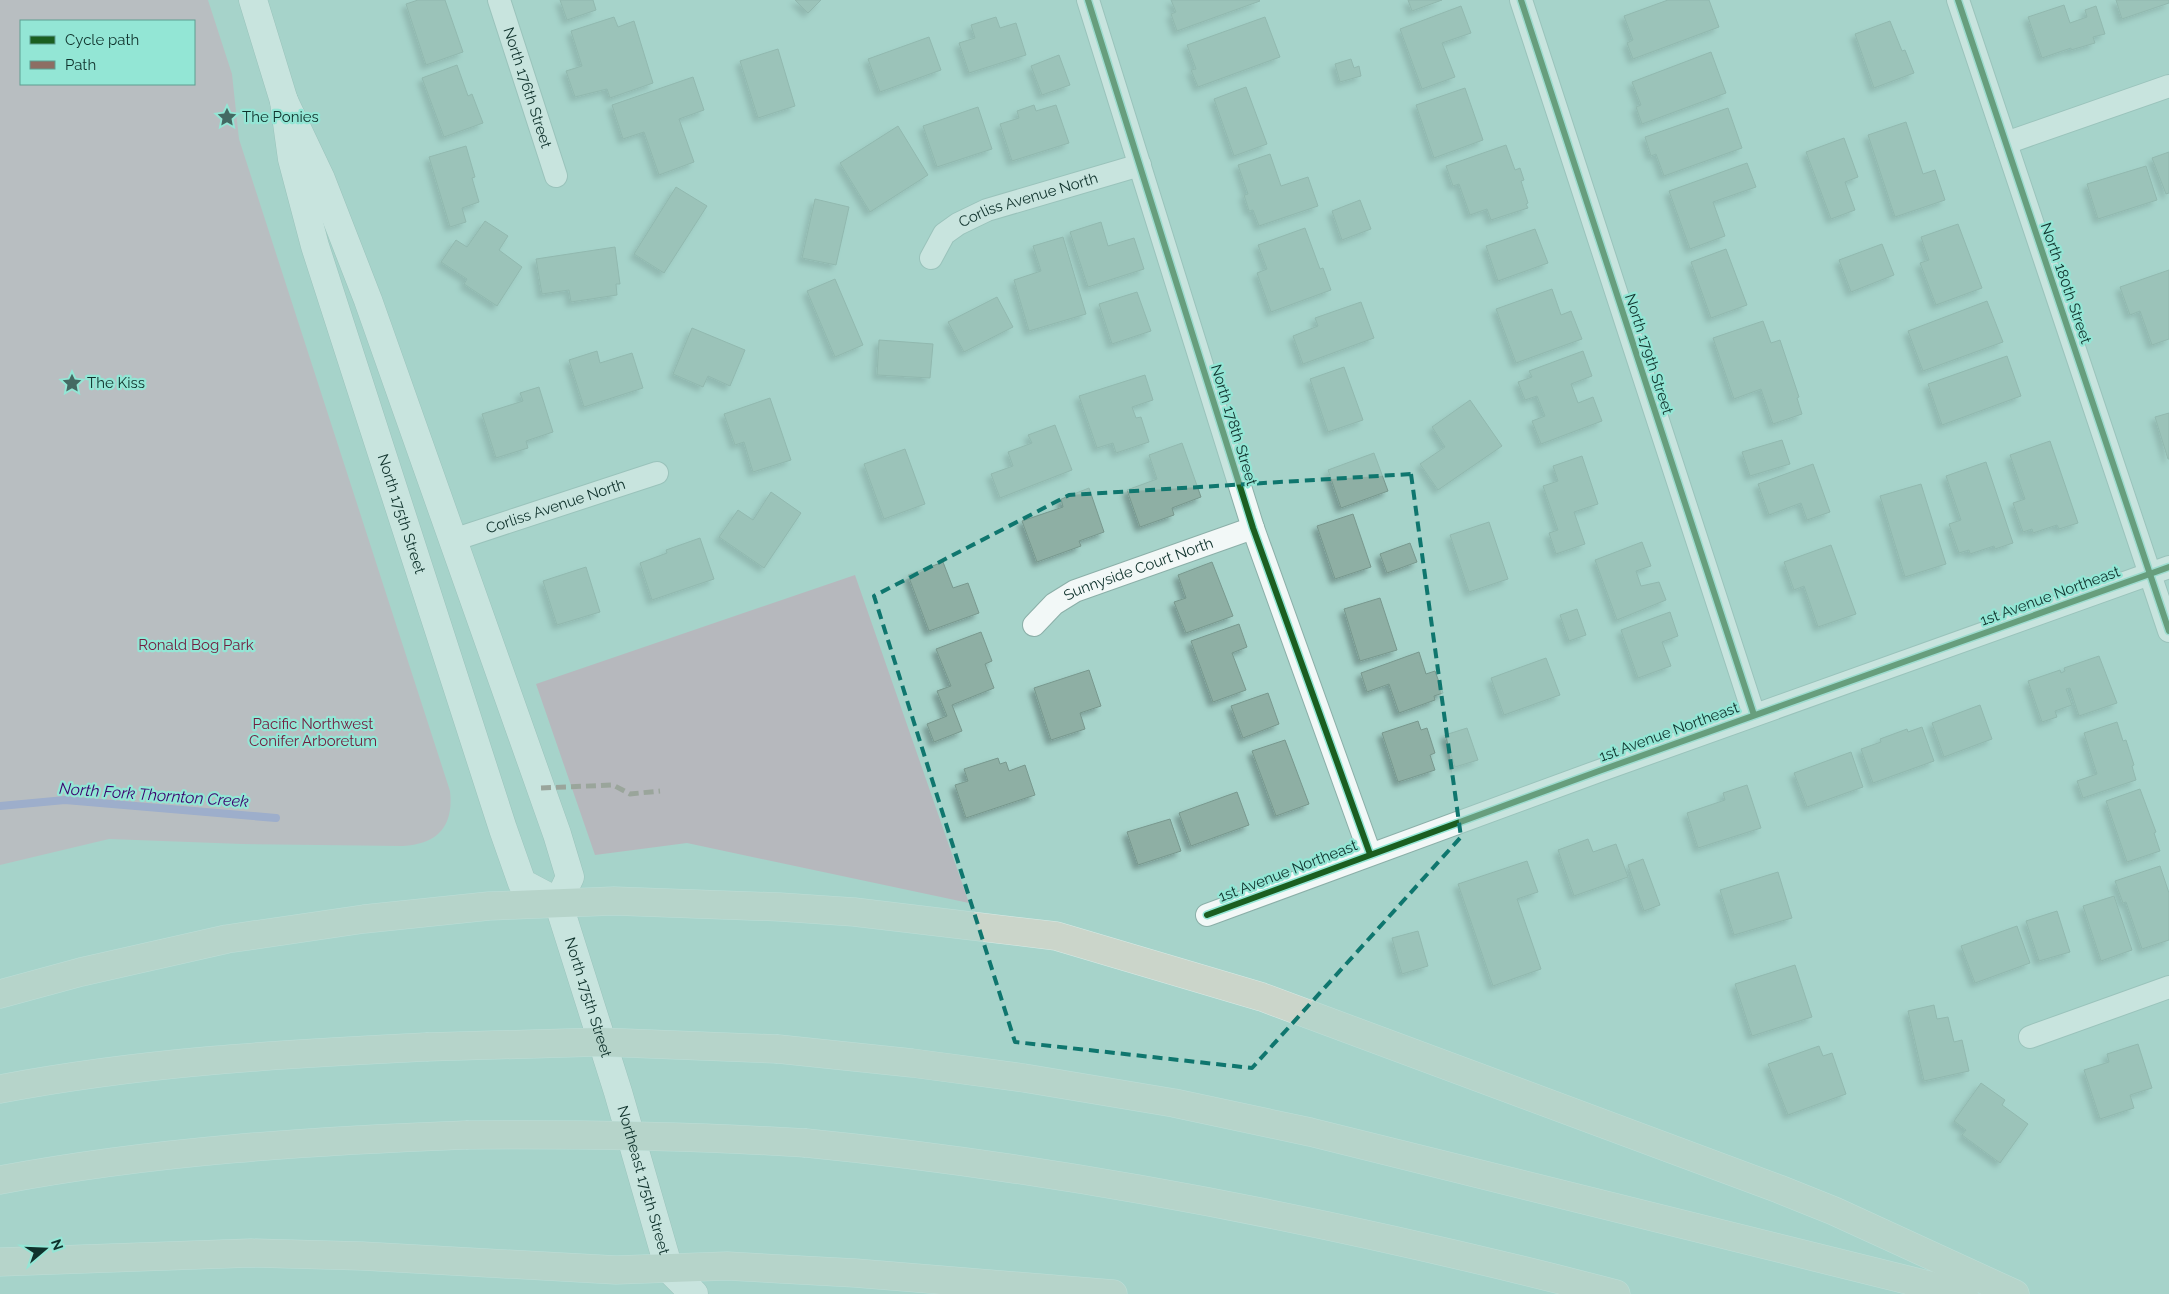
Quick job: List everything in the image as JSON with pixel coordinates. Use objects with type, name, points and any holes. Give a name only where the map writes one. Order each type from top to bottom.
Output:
[{"type":"highway","points":[[0,994],[81,972],[227,939],[364,919],[489,906],[558,902],[614,900],[780,906],[854,912],[1056,936],[1262,997],[1779,1189],[1834,1211],[2015,1294]]},
{"type":"highway","points":[[0,1089],[192,1061],[258,1055],[426,1047],[600,1042],[778,1049],[912,1063],[1024,1078],[1174,1102],[1310,1132],[1964,1294]]},
{"type":"highway","points":[[0,1180],[48,1171],[188,1153],[337,1140],[466,1135],[646,1135],[806,1143],[978,1162],[1226,1204],[1616,1294]]},
{"type":"highway","points":[[0,1262],[251,1253],[362,1256],[616,1270],[666,1281],[727,1266],[855,1273],[1113,1294]]},
{"type":"main road","name":"North 175th Street","points":[[252,0],[284,101],[341,226],[570,877],[558,902],[618,1092]]},
{"type":"main road","name":"North 175th Street","points":[[284,101],[292,159],[313,237],[503,829],[522,883],[558,902]]},
{"type":"main road","name":"Northeast 175th Street","points":[[618,1092],[666,1281],[694,1294]]},
{"type":"street","name":"North 176th Street","points":[[499,0],[556,176]]},
{"type":"street","name":"North 178th Street","points":[[1088,0],[1252,528],[1370,854]]},
{"type":"street","name":"North 179th Street","points":[[1521,0],[1754,715]]},
{"type":"street","name":"North 180th Street","points":[[1958,0],[2006,143],[2160,570],[2169,631]]},
{"type":"street","points":[[2006,143],[2169,86]]},
{"type":"street","name":"Corliss Avenue North","points":[[931,258],[944,234],[958,224],[987,210],[1140,166]]},
{"type":"street","name":"Corliss Avenue North","points":[[453,540],[657,473]]},
{"type":"street","name":"Sunnyside Court North","points":[[1034,625],[1054,604],[1075,591],[1252,528]]},
{"type":"street","name":"1st Avenue Northeast","points":[[1207,915],[1370,854],[2160,570]]},
{"type":"street","points":[[2030,1037],[2169,987]]},
{"type":"highlighted area","points":[[1411,474],[1461,837],[1252,1068],[1015,1042],[874,596],[1069,495]]},
{"type":"green space","name":"Ronald Bog Park","points":[[0,0],[208,0],[232,74],[239,139],[450,791],[451,803],[449,814],[441,831],[426,841],[403,846],[242,844],[109,839],[0,865]]},
{"type":"shaded area","points":[[855,575],[969,903],[687,843],[595,855],[536,684]]},
{"type":"building","points":[[418,0],[445,0],[463,52],[426,65],[406,4]]},
{"type":"building","points":[[560,0],[593,0],[596,10],[567,20]]},
{"type":"building","points":[[795,0],[821,0],[808,13]]},
{"type":"building","points":[[1171,0],[1260,1],[1177,31],[1171,14],[1176,12]]},
{"type":"building","points":[[1408,0],[1442,0],[1412,11]]},
{"type":"building","points":[[1668,0],[1709,0],[1719,27],[1633,59],[1627,43],[1633,40],[1624,16]]},
{"type":"building","points":[[2116,0],[2169,0],[2169,3],[2122,19]]},
{"type":"building","points":[[2064,5],[2070,23],[2087,17],[2085,10],[2096,6],[2105,34],[2093,37],[2095,43],[2071,50],[2071,48],[2042,58],[2028,17]]},
{"type":"building","points":[[1461,6],[1471,33],[1442,43],[1455,77],[1422,89],[1400,29]]},
{"type":"building","points":[[614,17],[618,27],[634,21],[653,83],[610,98],[607,89],[575,97],[566,71],[582,66],[571,31]]},
{"type":"building","points":[[996,17],[1000,28],[1016,23],[1026,55],[969,73],[959,43],[975,38],[971,25]]},
{"type":"building","points":[[1265,17],[1280,57],[1198,87],[1191,70],[1196,69],[1187,45]]},
{"type":"building","points":[[1890,21],[1902,51],[1905,50],[1914,73],[1874,88],[1855,34]]},
{"type":"building","points":[[929,37],[941,70],[880,92],[868,59]]},
{"type":"building","points":[[778,49],[795,106],[758,118],[740,61]]},
{"type":"building","points":[[1711,52],[1726,93],[1642,124],[1636,107],[1641,105],[1632,82]]},
{"type":"building","points":[[1059,55],[1070,85],[1042,95],[1031,66]]},
{"type":"building","points":[[1351,59],[1354,68],[1359,66],[1361,76],[1340,82],[1335,64]]},
{"type":"building","points":[[457,65],[468,96],[472,94],[483,123],[444,137],[422,78]]},
{"type":"building","points":[[693,77],[704,110],[679,119],[694,162],[659,175],[644,132],[623,139],[612,105]]},
{"type":"building","points":[[1246,87],[1267,144],[1234,156],[1214,99]]},
{"type":"building","points":[[1465,88],[1483,140],[1434,158],[1416,105]]},
{"type":"building","points":[[1034,105],[1036,111],[1056,105],[1069,143],[1012,161],[1000,124],[1019,118],[1017,111]]},
{"type":"building","points":[[978,107],[992,149],[937,167],[923,126]]},
{"type":"building","points":[[1728,108],[1742,148],[1664,176],[1656,154],[1651,156],[1645,137]]},
{"type":"building","points":[[1906,122],[1923,174],[1935,170],[1945,200],[1895,217],[1868,135]]},
{"type":"building","points":[[898,126],[928,175],[870,212],[840,163]]},
{"type":"building","points":[[1844,138],[1858,177],[1845,182],[1855,210],[1831,219],[1806,152]]},
{"type":"building","points":[[1506,145],[1515,170],[1520,168],[1524,180],[1521,181],[1528,208],[1491,220],[1487,209],[1470,215],[1459,184],[1453,186],[1446,166]]},
{"type":"building","points":[[466,146],[475,177],[472,178],[479,202],[462,208],[466,222],[450,227],[429,157]]},
{"type":"building","points":[[2169,152],[2169,193],[2166,194],[2152,158]]},
{"type":"building","points":[[1270,154],[1281,186],[1308,177],[1318,206],[1259,226],[1253,210],[1249,211],[1244,195],[1248,194],[1238,165]]},
{"type":"building","points":[[1747,163],[1756,187],[1713,202],[1725,236],[1690,249],[1669,191]]},
{"type":"building","points":[[2146,166],[2157,200],[2098,219],[2087,184]]},
{"type":"building","points":[[676,187],[707,206],[664,273],[634,254]]},
{"type":"building","points":[[815,199],[849,207],[836,265],[802,258]]},
{"type":"building","points":[[1360,200],[1371,229],[1342,240],[1332,211]]},
{"type":"building","points":[[485,221],[508,236],[499,250],[522,267],[497,306],[464,284],[467,279],[441,262],[456,240],[467,247]]},
{"type":"building","points":[[1101,222],[1108,246],[1134,238],[1144,269],[1088,287],[1070,232]]},
{"type":"building","points":[[1958,224],[1982,288],[1936,305],[1920,263],[1929,260],[1921,237]]},
{"type":"building","points":[[1305,228],[1320,269],[1323,268],[1331,290],[1271,312],[1257,273],[1267,269],[1258,245]]},
{"type":"building","points":[[1535,229],[1548,263],[1498,281],[1486,246]]},
{"type":"building","points":[[1063,237],[1086,314],[1029,331],[1014,280],[1041,271],[1033,246]]},
{"type":"building","points":[[1882,244],[1894,275],[1851,292],[1839,260]]},
{"type":"building","points":[[615,247],[620,284],[616,284],[617,295],[571,302],[569,290],[542,294],[536,259]]},
{"type":"building","points":[[1726,249],[1747,305],[1711,318],[1691,262]]},
{"type":"building","points":[[2169,270],[2169,339],[2152,345],[2140,311],[2130,315],[2120,287]]},
{"type":"building","points":[[835,279],[863,345],[835,357],[807,291]]},
{"type":"building","points":[[1552,289],[1561,315],[1571,311],[1582,339],[1516,363],[1496,309]]},
{"type":"building","points":[[1137,292],[1151,331],[1112,344],[1099,304]]},
{"type":"building","points":[[997,297],[1013,327],[964,352],[948,322]]},
{"type":"building","points":[[1987,301],[2003,342],[1923,371],[1908,331]]},
{"type":"building","points":[[1361,302],[1374,338],[1303,364],[1293,336],[1318,326],[1315,318]]},
{"type":"building","points":[[1763,321],[1771,343],[1780,340],[1799,397],[1797,398],[1802,414],[1773,424],[1761,389],[1734,399],[1713,338]]},
{"type":"building","points":[[692,328],[745,350],[730,386],[708,376],[703,387],[673,374]]},
{"type":"building","points":[[879,340],[933,344],[930,378],[877,375]]},
{"type":"building","points":[[597,351],[600,363],[632,353],[643,388],[584,407],[569,360]]},
{"type":"building","points":[[1583,351],[1592,376],[1571,384],[1578,403],[1593,397],[1602,421],[1541,444],[1532,421],[1545,416],[1537,396],[1525,400],[1518,382],[1532,377],[1529,371]]},
{"type":"building","points":[[2007,356],[2021,396],[1942,425],[1928,384]]},
{"type":"building","points":[[1344,367],[1363,420],[1328,432],[1310,379]]},
{"type":"building","points":[[1145,375],[1153,400],[1132,407],[1136,418],[1141,417],[1149,442],[1116,453],[1113,443],[1097,448],[1079,396]]},
{"type":"building","points":[[539,387],[553,432],[526,441],[528,448],[496,458],[482,414],[523,401],[520,393]]},
{"type":"building","points":[[770,398],[791,460],[753,472],[744,442],[735,445],[724,414]]},
{"type":"building","points":[[1470,400],[1502,446],[1438,490],[1420,464],[1445,447],[1432,427]]},
{"type":"building","points":[[2169,413],[2169,459],[2168,459],[2155,417]]},
{"type":"building","points":[[1055,425],[1072,470],[1000,498],[991,474],[1013,466],[1008,452],[1032,443],[1028,435]]},
{"type":"building","points":[[1782,440],[1790,464],[1750,476],[1742,452]]},
{"type":"building","points":[[2050,441],[2078,523],[2059,529],[2057,525],[2033,533],[2032,529],[2023,532],[2013,503],[2025,499],[2010,455]]},
{"type":"building","points":[[1182,443],[1201,497],[1172,508],[1174,515],[1140,527],[1127,490],[1157,479],[1149,455]]},
{"type":"building","points":[[905,449],[925,504],[884,519],[864,464]]},
{"type":"building","points":[[1374,453],[1388,491],[1341,508],[1328,470]]},
{"type":"building","points":[[1582,456],[1598,504],[1574,512],[1585,544],[1556,554],[1549,533],[1558,530],[1543,486],[1558,481],[1553,466]]},
{"type":"building","points":[[1986,462],[2013,543],[1995,549],[1994,546],[1970,554],[1969,550],[1959,553],[1949,524],[1961,520],[1946,476]]},
{"type":"building","points":[[1813,464],[1830,512],[1807,520],[1801,503],[1769,515],[1758,484]]},
{"type":"building","points":[[1921,484],[1946,564],[1905,577],[1880,496]]},
{"type":"building","points":[[1089,488],[1104,532],[1079,541],[1081,546],[1037,562],[1022,521],[1063,507],[1061,499]]},
{"type":"building","points":[[771,492],[801,513],[764,568],[719,537],[738,510],[753,520]]},
{"type":"building","points":[[1353,514],[1371,567],[1335,579],[1317,526]]},
{"type":"building","points":[[1489,522],[1508,579],[1469,592],[1450,535]]},
{"type":"building","points":[[700,538],[714,579],[652,600],[640,563],[667,553],[666,550]]},
{"type":"building","points":[[1642,542],[1651,566],[1636,571],[1641,586],[1659,582],[1666,600],[1617,620],[1595,560]]},
{"type":"building","points":[[1410,543],[1417,562],[1387,573],[1380,554]]},
{"type":"building","points":[[1831,545],[1856,614],[1818,627],[1804,586],[1794,590],[1784,562]]},
{"type":"building","points":[[943,562],[953,588],[968,583],[979,613],[929,631],[908,575]]},
{"type":"building","points":[[1212,562],[1233,616],[1186,633],[1174,602],[1186,598],[1178,575]]},
{"type":"building","points":[[586,567],[600,612],[557,625],[543,581]]},
{"type":"building","points":[[1380,598],[1397,650],[1360,661],[1344,609]]},
{"type":"building","points":[[1577,609],[1586,635],[1569,641],[1560,615]]},
{"type":"building","points":[[1670,612],[1678,636],[1662,642],[1671,666],[1638,678],[1621,630]]},
{"type":"building","points":[[1239,624],[1247,647],[1232,653],[1246,690],[1213,702],[1191,641]]},
{"type":"building","points":[[981,632],[992,661],[985,664],[994,688],[952,705],[962,731],[934,742],[927,724],[947,716],[937,691],[951,686],[936,649]]},
{"type":"building","points":[[1419,652],[1426,674],[1435,671],[1443,693],[1434,696],[1435,700],[1399,713],[1389,684],[1367,692],[1361,673]]},
{"type":"building","points":[[2099,656],[2117,703],[2079,716],[2070,688],[2066,689],[2072,705],[2055,711],[2057,717],[2042,722],[2028,681],[2060,670],[2061,673],[2065,671],[2064,668]]},
{"type":"building","points":[[1546,658],[1560,695],[1504,715],[1491,678]]},
{"type":"building","points":[[1089,670],[1101,706],[1080,713],[1085,729],[1051,740],[1034,688]]},
{"type":"building","points":[[1268,693],[1279,724],[1243,738],[1231,706]]},
{"type":"building","points":[[1980,705],[1992,739],[1944,757],[1932,723]]},
{"type":"building","points":[[1418,721],[1421,730],[1427,728],[1435,753],[1430,755],[1435,770],[1398,782],[1382,733]]},
{"type":"building","points":[[2117,722],[2123,741],[2126,740],[2134,765],[2132,766],[2136,780],[2083,798],[2077,781],[2097,774],[2084,733]]},
{"type":"building","points":[[1922,727],[1934,761],[1873,783],[1861,749],[1881,742],[1880,739],[1907,729],[1908,732]]},
{"type":"building","points":[[1467,728],[1478,760],[1455,767],[1445,735]]},
{"type":"building","points":[[1285,740],[1309,804],[1276,816],[1252,751]]},
{"type":"building","points":[[1851,752],[1863,787],[1807,807],[1794,773]]},
{"type":"building","points":[[998,758],[1000,764],[1006,762],[1009,771],[1025,765],[1035,795],[966,818],[955,785],[968,781],[964,769]]},
{"type":"building","points":[[1747,785],[1761,828],[1698,848],[1687,813],[1725,800],[1723,793]]},
{"type":"building","points":[[2140,789],[2156,832],[2154,833],[2160,851],[2127,862],[2106,801]]},
{"type":"building","points":[[1237,792],[1249,825],[1191,846],[1179,813]]},
{"type":"building","points":[[1170,819],[1181,851],[1138,865],[1127,832]]},
{"type":"building","points":[[1588,839],[1593,852],[1616,844],[1628,877],[1574,896],[1558,850]]},
{"type":"building","points":[[1643,859],[1660,905],[1644,911],[1628,865]]},
{"type":"building","points":[[1527,861],[1538,892],[1517,899],[1541,969],[1493,986],[1458,884]]},
{"type":"building","points":[[2160,866],[2169,893],[2169,940],[2142,949],[2126,902],[2123,903],[2115,881]]},
{"type":"building","points":[[1778,872],[1792,918],[1734,935],[1720,890]]},
{"type":"building","points":[[2114,896],[2132,950],[2101,961],[2083,906]]},
{"type":"building","points":[[2057,911],[2070,952],[2039,961],[2026,921]]},
{"type":"building","points":[[2017,926],[2030,963],[1975,983],[1961,946]]},
{"type":"building","points":[[1418,931],[1428,966],[1402,974],[1392,938]]},
{"type":"building","points":[[1795,965],[1812,1017],[1752,1036],[1735,984]]},
{"type":"building","points":[[1934,1005],[1937,1019],[1948,1017],[1954,1042],[1962,1040],[1969,1071],[1924,1081],[1908,1011]]},
{"type":"building","points":[[2138,1044],[2152,1088],[2130,1095],[2134,1108],[2100,1119],[2084,1070],[2109,1062],[2107,1054]]},
{"type":"building","points":[[1819,1046],[1823,1056],[1832,1053],[1846,1094],[1788,1115],[1768,1064]]},
{"type":"building","points":[[1981,1083],[2005,1100],[2002,1105],[2028,1124],[2000,1163],[1962,1135],[1966,1130],[1954,1121]]},
{"type":"waterway","name":"North Fork Thornton Creek","points":[[0,806],[65,800],[276,818]]},
{"type":"marked path","points":[[541,788],[613,785],[630,794],[660,791]]},
{"type":"cycle path","points":[[1088,0],[1253,528],[1370,854]]},
{"type":"cycle path","points":[[1521,0],[1754,715]]},
{"type":"cycle path","points":[[1958,0],[2169,631]]},
{"type":"cycle path","points":[[1207,915],[1599,771],[2169,567]]},
{"type":"place","name":"The Ponies","points":[[227,117]]},
{"type":"place","name":"The Kiss","points":[[72,383]]},
{"type":"park label","name":"Pacific Northwest Conifer Arboretum","points":[[313,732]]}]
